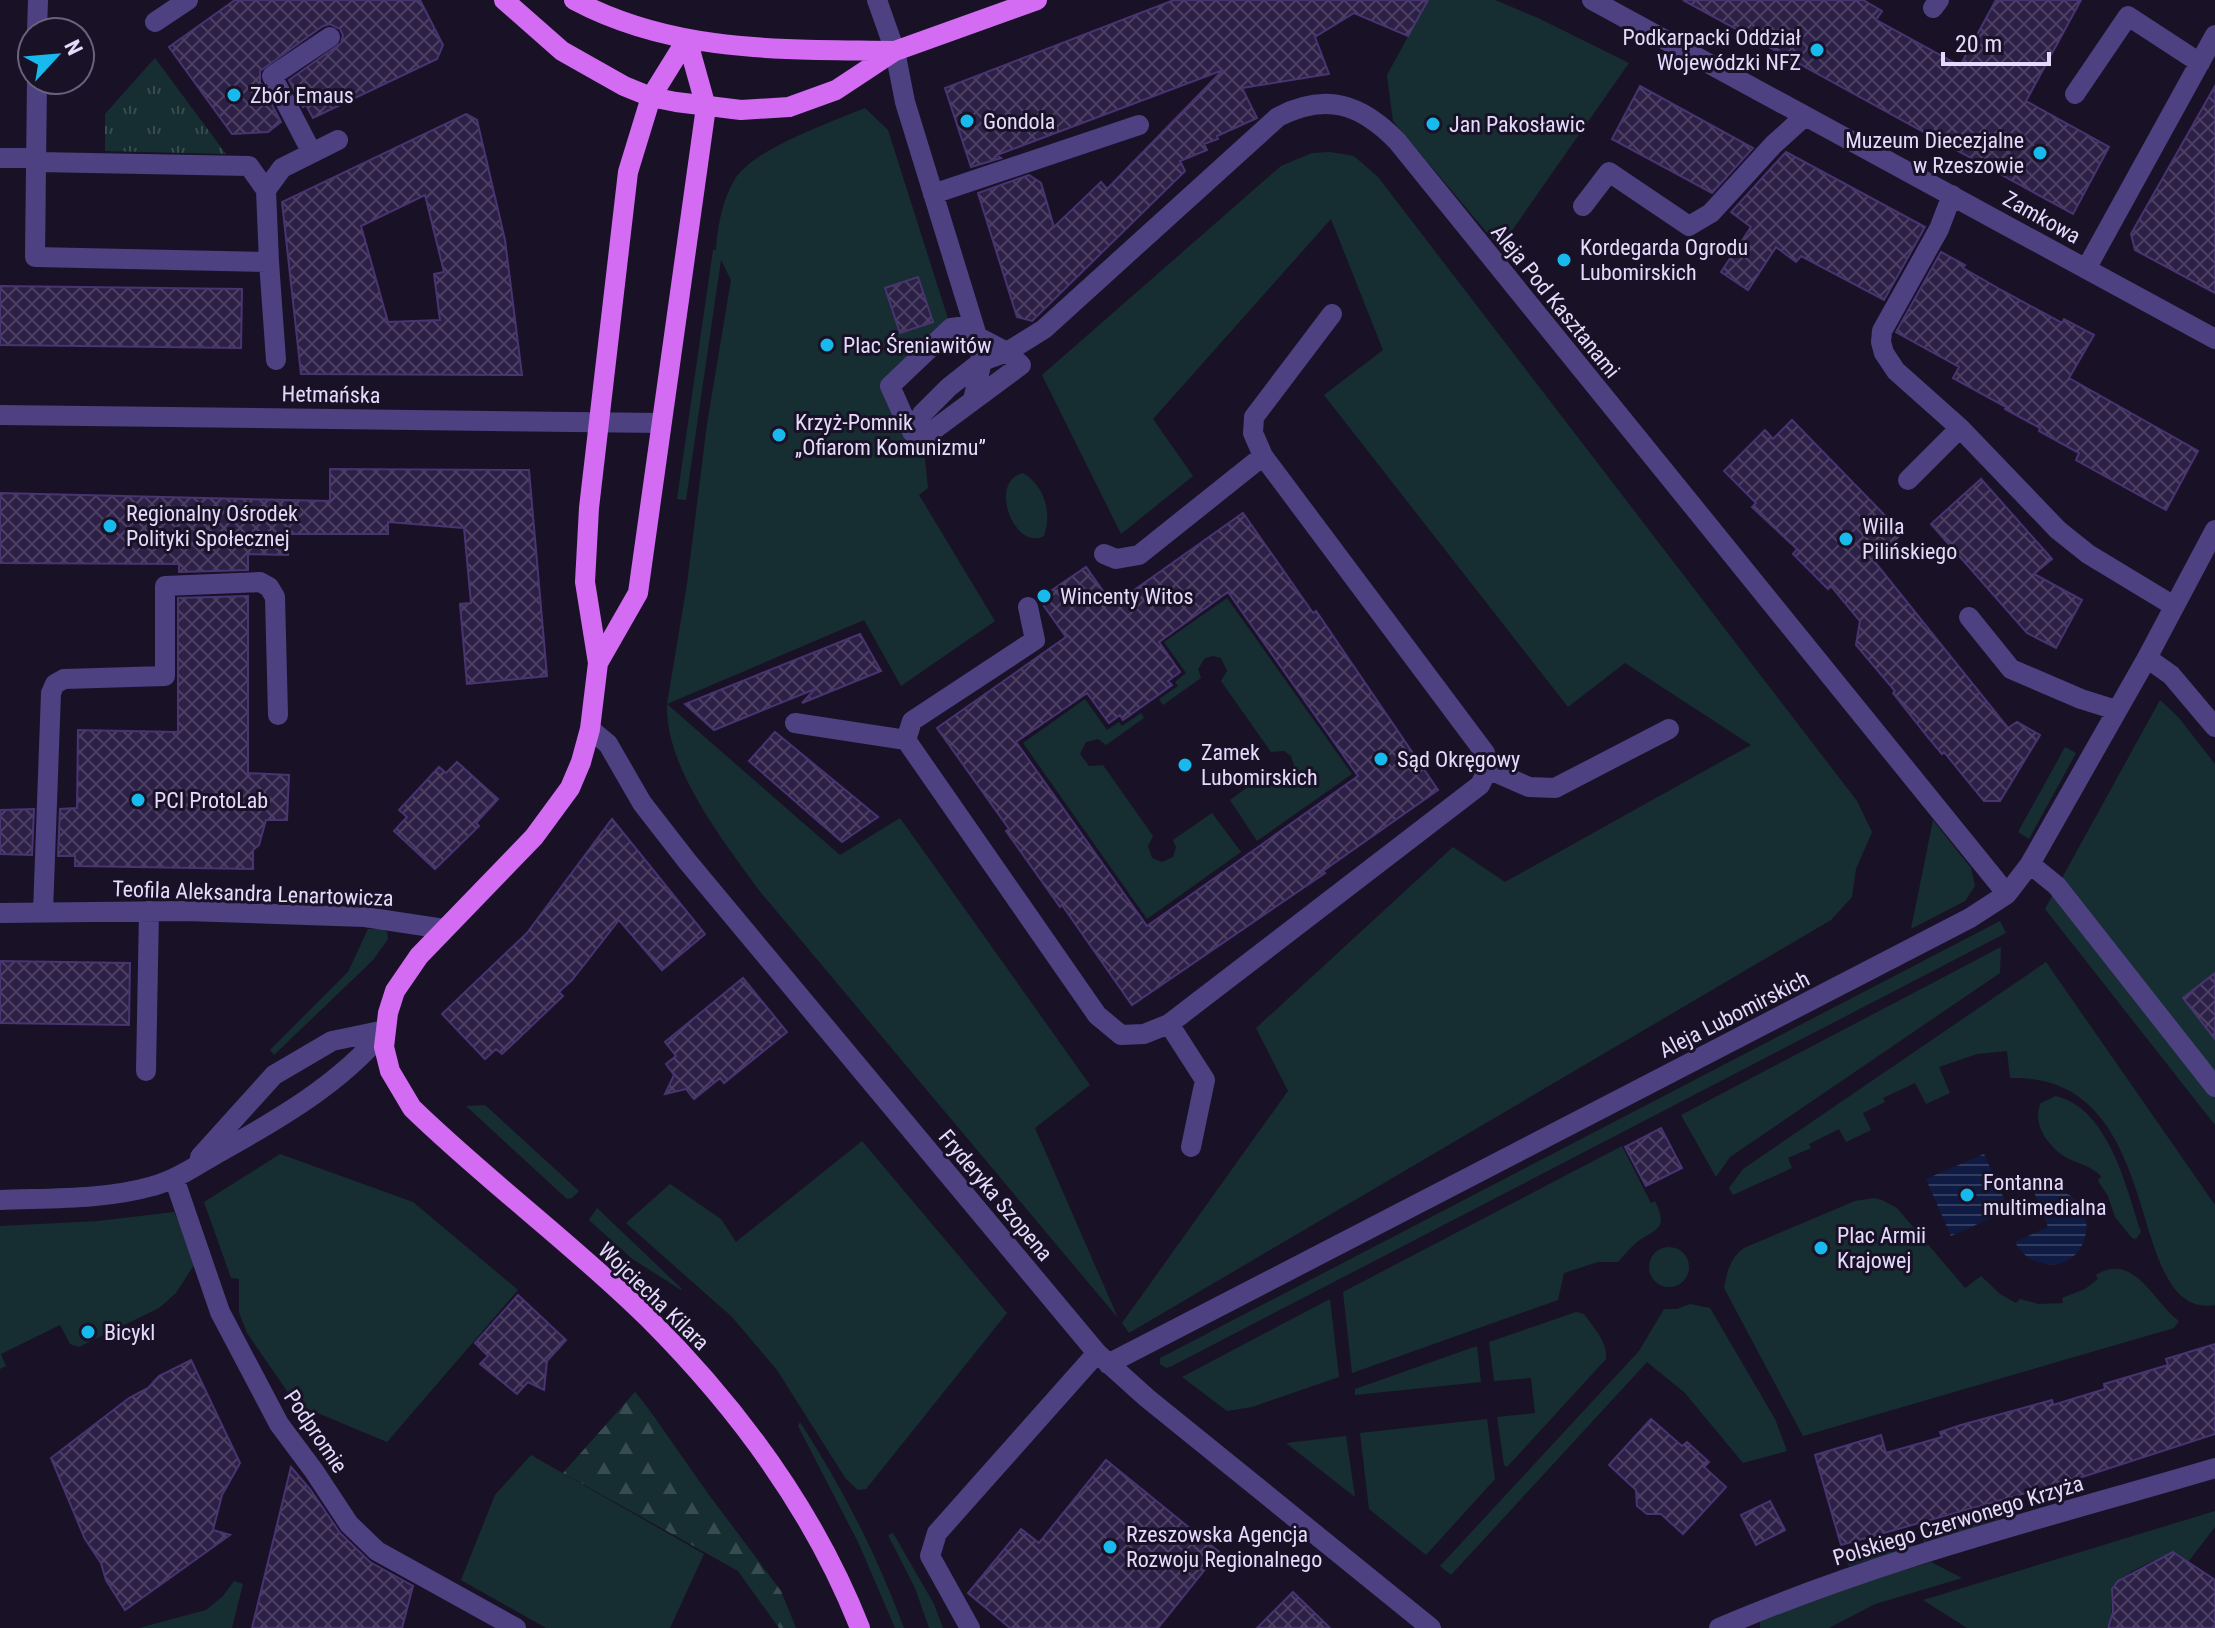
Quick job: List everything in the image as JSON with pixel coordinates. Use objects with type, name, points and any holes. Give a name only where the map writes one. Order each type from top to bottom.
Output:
[{"type":"main road","points":[[504,0],[562,51],[614,82],[651,97],[741,110],[789,107],[836,90],[895,51],[1037,0]]},
{"type":"main road","points":[[574,0],[616,19],[687,39],[747,48],[895,51]]},
{"type":"main road","points":[[385,1030],[395,991],[419,956],[534,837],[570,788],[581,762],[590,729],[598,663],[585,582],[589,508],[628,172],[651,97],[687,39]]},
{"type":"main road","points":[[598,663],[638,593],[706,107],[687,39]]},
{"type":"main road","name":"Wojciecha Kilara","points":[[385,1030],[384,1047],[390,1071],[412,1108],[647,1317],[722,1400],[783,1480],[829,1560],[860,1628]]},
{"type":"street","points":[[155,22],[188,0]]},
{"type":"street","points":[[877,0],[895,51],[905,102],[977,336],[982,361],[973,400]]},
{"type":"street","name":"Zamkowa","points":[[1592,0],[2215,339]]},
{"type":"street","points":[[2075,94],[2133,8],[2200,63]]},
{"type":"street","points":[[2086,269],[2215,35]]},
{"type":"street","points":[[312,153],[272,76],[330,37]]},
{"type":"street","points":[[37,96],[35,257],[269,262]]},
{"type":"street","name":"Aleja Pod Kasztanami","points":[[982,361],[1007,352],[1044,329],[1278,117],[1295,108],[1315,104],[1337,104],[1358,109],[1379,122],[1397,141],[2007,894]]},
{"type":"street","points":[[1583,206],[1609,172],[1689,226],[1711,213],[1773,145],[1805,116]]},
{"type":"street","points":[[933,194],[1139,125]]},
{"type":"street","points":[[266,190],[282,168],[338,140]]},
{"type":"street","points":[[0,158],[249,166],[266,190],[276,360]]},
{"type":"street","points":[[1952,195],[1939,229],[1882,331],[1884,353],[1896,371],[1960,428],[2058,530],[2088,554],[2174,606]]},
{"type":"street","points":[[795,723],[906,740],[1097,1015],[1121,1035],[1144,1034],[1169,1024],[1480,785],[1488,769],[1485,753],[1263,456],[1253,433],[1254,417],[1332,314]]},
{"type":"street","points":[[959,327],[977,336],[1007,352],[1021,365],[924,437],[907,424],[890,386],[951,328],[959,327]]},
{"type":"street","points":[[913,430],[922,414],[940,396],[982,361]]},
{"type":"street","name":"Hetmańska","points":[[0,415],[661,423]]},
{"type":"street","points":[[1908,480],[1960,428]]},
{"type":"street","points":[[1104,554],[1116,559],[1139,555],[1263,456]]},
{"type":"street","name":"Aleja Lubomirskich","points":[[1103,1359],[1970,918],[2007,894],[2030,864],[2147,658],[2215,530]]},
{"type":"street","points":[[43,912],[51,693],[55,684],[64,679],[165,676],[165,586],[260,582],[269,587],[275,597],[278,715]]},
{"type":"street","points":[[906,740],[912,721],[1035,640],[1028,607]]},
{"type":"street","points":[[1969,617],[2011,669],[2081,699],[2116,710]]},
{"type":"street","points":[[2147,658],[2171,675],[2215,727]]},
{"type":"street","name":"Fryderyka Szopena","points":[[590,729],[608,744],[642,803],[687,861],[1103,1359],[1431,1628]]},
{"type":"street","points":[[1488,769],[1529,787],[1555,788],[1669,729]]},
{"type":"street","points":[[2030,864],[2057,886],[2215,1087]]},
{"type":"street","points":[[146,1071],[149,911]]},
{"type":"street","name":"Teofila Aleksandra Lenartowicza","points":[[0,913],[185,911],[365,917],[444,929]]},
{"type":"street","points":[[1169,1024],[1205,1080],[1191,1147]]},
{"type":"street","points":[[182,1174],[274,1075],[332,1041],[385,1030]]},
{"type":"street","points":[[0,1200],[121,1193],[153,1186],[182,1174],[286,1114],[364,1056],[385,1030]]},
{"type":"street","name":"Podpromie","points":[[182,1174],[220,1312],[279,1424],[349,1524],[377,1551],[516,1628]]},
{"type":"street","points":[[970,1628],[930,1556],[937,1533],[1103,1359]]},
{"type":"street","name":"Polskiego Czerwonego Krzyża","points":[[1719,1628],[1798,1595],[1890,1565],[2215,1468]]},
{"type":"green space","points":[[1428,0],[1495,0],[1629,63],[1506,239],[1504,253],[1393,121],[1387,75]]},
{"type":"green space","points":[[155,58],[226,154],[105,151],[105,114]]},
{"type":"green space","name":"Plac Śreniawitów","points":[[865,108],[888,130],[951,328],[891,387],[923,441],[928,488],[919,495],[995,621],[901,686],[864,620],[667,704],[731,280],[721,260],[686,500],[677,499],[713,250],[716,250],[724,204],[735,179],[758,157]]},
{"type":"green space","points":[[1312,153],[1354,156],[1378,177],[1857,801],[1872,832],[1856,869],[1852,897],[1831,920],[1129,1333],[1122,1323],[1288,1091],[1256,1028],[1453,847],[1505,882],[1751,745],[1625,663],[1568,707],[1324,395],[1383,350],[1331,219],[1153,419],[1193,476],[1121,534],[1042,375],[1281,166]]},
{"type":"green space","points":[[1023,473],[1037,485],[1045,501],[1047,518],[1044,536],[1033,538],[1023,534],[1009,514],[1007,489],[1012,479]]},
{"type":"green space","points":[[1227,598],[1352,774],[1257,841],[1230,800],[1267,773],[1279,779],[1289,775],[1294,765],[1291,756],[1284,751],[1271,752],[1221,681],[1227,671],[1221,658],[1205,658],[1198,669],[1201,678],[1163,705],[1159,699],[1178,686],[1175,682],[1186,673],[1164,642]]},
{"type":"green space","points":[[1085,699],[1107,730],[1119,722],[1122,726],[1141,713],[1144,718],[1106,745],[1098,739],[1086,742],[1080,754],[1089,766],[1103,765],[1153,836],[1148,846],[1152,858],[1162,862],[1173,857],[1176,847],[1173,840],[1212,813],[1241,852],[1147,919],[1023,743]]},
{"type":"green space","points":[[2160,700],[2179,718],[2215,764],[2215,1125],[2045,909]]},
{"type":"green space","points":[[667,704],[840,855],[900,818],[1090,1085],[1035,1128],[1118,1318],[758,889],[713,825],[685,777],[669,728]]},
{"type":"green space","points":[[2065,747],[2076,753],[2029,839],[2018,832]]},
{"type":"green space","points":[[1933,820],[1971,868],[1975,886],[1965,901],[1911,929]]},
{"type":"green space","points":[[2000,921],[2006,933],[1172,1366],[1166,1368],[1160,1364],[1160,1358]]},
{"type":"green space","points":[[368,929],[387,932],[388,939],[373,960],[274,1055],[270,1050],[348,972]]},
{"type":"green space","points":[[2001,947],[2000,973],[1730,1157],[1716,1177],[1681,1115]]},
{"type":"green space","points":[[2046,962],[2215,1205],[2215,1305],[2186,1299],[2166,1275],[2121,1152],[2097,1113],[2061,1087],[2010,1078],[2007,1051],[1977,1054],[1939,1067],[1950,1093],[1926,1104],[1915,1083],[1883,1098],[1885,1102],[1863,1113],[1871,1130],[1846,1142],[1839,1129],[1809,1144],[1811,1148],[1788,1158],[1792,1168],[1733,1195],[1729,1188],[1743,1169]]},
{"type":"green space","points":[[2056,1096],[2090,1116],[2113,1152],[2141,1232],[2136,1239],[2115,1217],[2108,1196],[2098,1181],[2101,1176],[2061,1154],[2045,1137],[2039,1124],[2039,1110],[2041,1103]]},
{"type":"green space","points":[[485,1105],[579,1191],[567,1199],[466,1106]]},
{"type":"green space","points":[[862,1141],[1007,1313],[866,1489],[858,1490],[846,1479],[777,1370],[732,1317],[626,1223],[670,1184],[721,1219],[736,1242]]},
{"type":"green space","points":[[1622,1146],[1651,1203],[1655,1201],[1659,1211],[1660,1223],[1655,1231],[1637,1242],[1618,1262],[1598,1262],[1564,1273],[1558,1300],[1352,1373],[1343,1292]]},
{"type":"green space","points":[[280,1154],[413,1202],[518,1290],[387,1442],[296,1404],[247,1333],[239,1312],[239,1279],[231,1278],[204,1202]]},
{"type":"green space","points":[[1874,1198],[1897,1208],[1965,1288],[1981,1276],[2000,1294],[2016,1303],[2020,1299],[2039,1304],[2063,1303],[2062,1298],[2085,1289],[2098,1279],[2096,1275],[2109,1269],[2121,1269],[2142,1282],[2179,1321],[2174,1328],[1803,1436],[1724,1288],[1728,1271],[1735,1256],[1744,1248],[1855,1201]]},
{"type":"green space","points":[[597,1208],[682,1289],[631,1258],[589,1220]]},
{"type":"green space","points":[[174,1212],[194,1265],[176,1293],[159,1308],[79,1347],[70,1344],[60,1325],[1,1354],[6,1366],[0,1369],[0,1226],[98,1221]]},
{"type":"green space","points":[[1669,1247],[1683,1253],[1689,1267],[1683,1281],[1669,1287],[1655,1281],[1649,1267],[1655,1253]]},
{"type":"green space","points":[[1330,1299],[1339,1377],[1252,1407],[1227,1411],[1182,1377]]},
{"type":"green space","points":[[1690,1304],[1710,1308],[1775,1419],[1787,1451],[1743,1463],[1685,1393],[1647,1362],[1451,1575],[1440,1566],[1639,1351],[1664,1309],[1677,1309]]},
{"type":"green space","points":[[1576,1312],[1584,1314],[1599,1335],[1606,1359],[1507,1467],[1504,1465],[1497,1417],[1535,1413],[1531,1378],[1494,1381],[1489,1342]]},
{"type":"green space","points":[[1477,1346],[1481,1382],[1355,1395],[1355,1389]]},
{"type":"green space","points":[[635,1392],[648,1408],[660,1462],[709,1495],[781,1591],[796,1628],[779,1628],[738,1571],[563,1473]]},
{"type":"green space","points":[[648,1408],[709,1495],[659,1462]]},
{"type":"green space","points":[[1487,1419],[1495,1479],[1426,1555],[1369,1509],[1360,1433]]},
{"type":"green space","points":[[800,1422],[858,1522],[904,1628],[895,1628],[859,1544],[798,1426]]},
{"type":"green space","points":[[1346,1436],[1355,1497],[1286,1443]]},
{"type":"green space","points":[[531,1455],[704,1554],[670,1628],[546,1628],[461,1580],[495,1495]]},
{"type":"green space","points":[[1995,1507],[1999,1520],[1924,1543],[1920,1530]]},
{"type":"green space","points":[[2215,1511],[2215,1527],[2188,1562],[2173,1552],[2119,1580],[2111,1592],[2111,1615],[2106,1628],[1967,1628],[1923,1600]]},
{"type":"green space","points":[[893,1533],[934,1604],[943,1628],[929,1628],[915,1588],[888,1535]]},
{"type":"green space","points":[[1909,1533],[1913,1547],[1849,1566],[1842,1554]]},
{"type":"green space","points":[[1931,1562],[1962,1578],[1875,1604],[1829,1628],[1760,1628],[1760,1621],[1836,1591]]},
{"type":"green space","points":[[234,1581],[243,1584],[232,1628],[139,1628],[206,1610],[223,1596]]},
{"type":"water","name":"Fontanna multimedialna","points":[[1984,1154],[2009,1210],[1951,1236],[1926,1179]]},
{"type":"water","points":[[2044,1189],[2065,1193],[2078,1203],[2085,1217],[2086,1232],[2081,1247],[2071,1258],[2056,1264],[2031,1259],[2015,1242],[2048,1227],[2034,1192]]},
{"type":"building","points":[[235,0],[420,0],[443,45],[437,59],[313,118],[306,105],[303,107],[289,80],[341,43],[343,35],[340,29],[330,24],[323,26],[260,71],[260,82],[281,122],[268,132],[232,134],[169,47]]},
{"type":"building","points":[[1174,0],[1428,0],[1408,36],[1354,13],[1315,37],[1329,74],[1242,88],[1257,118],[1217,136],[1218,139],[1204,144],[1207,150],[1180,161],[1185,171],[1032,321],[1017,317],[978,193],[1029,175],[1041,183],[1054,227],[1101,182],[1107,189],[1223,70],[971,167],[945,88]]},
{"type":"building","points":[[1683,0],[1863,0],[1882,11],[1876,20],[1960,66],[1996,0],[2081,0],[2026,101],[2109,147],[2073,214]]},
{"type":"building","points":[[1640,86],[1753,148],[1712,193],[1612,139]]},
{"type":"building","points":[[2215,86],[2215,293],[2135,250],[2131,234]]},
{"type":"building","points":[[466,114],[477,120],[505,240],[522,375],[301,374],[282,202]],"holes":[[[425,195],[444,272],[434,274],[440,320],[388,322],[361,226]]]},
{"type":"building","points":[[1786,152],[1925,227],[1884,300],[1801,256],[1796,262],[1776,247],[1748,290],[1721,272],[1751,227],[1731,212]]},
{"type":"building","points":[[1941,252],[2003,291],[2062,323],[2064,319],[2094,335],[2069,378],[2198,451],[2166,510],[2076,460],[2079,453],[1953,378],[1959,367],[1896,332]]},
{"type":"building","points":[[918,277],[933,322],[900,333],[885,288]]},
{"type":"building","points":[[0,286],[242,289],[241,348],[0,345]]},
{"type":"building","points":[[1792,420],[1902,533],[1874,561],[2008,728],[2017,722],[2040,735],[2000,801],[1984,801],[1944,752],[1942,754],[1856,645],[1860,621],[1831,586],[1828,589],[1793,554],[1797,549],[1752,507],[1756,503],[1724,471],[1765,430],[1773,439]]},
{"type":"building","points":[[330,469],[529,470],[547,676],[467,684],[460,604],[471,603],[464,528],[388,522],[388,534],[288,534],[288,555],[248,554],[248,570],[179,572],[179,564],[0,563],[0,493],[330,501]]},
{"type":"building","points":[[1981,479],[2052,559],[2034,574],[2082,600],[2056,648],[2027,633],[1931,524]]},
{"type":"building","name":"Sąd Okręgowy","points":[[1243,513],[1313,613],[1316,611],[1438,790],[1323,871],[1325,873],[1132,1005],[1006,831],[1009,829],[937,728],[1066,637],[1039,599],[1086,567],[1113,605]],"holes":[[[1228,592],[1358,776],[1147,926],[1016,742],[1087,693],[1109,723],[1120,715],[1123,720],[1172,685],[1168,681],[1180,672],[1159,642]]]},
{"type":"building","points":[[248,596],[248,773],[289,775],[287,820],[266,820],[259,845],[253,850],[253,869],[75,866],[75,856],[58,856],[60,809],[77,808],[78,730],[178,732],[178,598]]},
{"type":"building","points":[[860,634],[881,671],[802,703],[815,689],[714,730],[685,704]]},
{"type":"building","points":[[775,732],[878,817],[842,842],[749,761]]},
{"type":"building","points":[[457,762],[498,799],[476,823],[479,826],[435,869],[394,831],[407,817],[399,810],[439,767],[446,773]]},
{"type":"building","points":[[34,809],[32,855],[0,854],[0,810]]},
{"type":"building","points":[[612,819],[705,934],[662,970],[619,920],[559,992],[563,996],[502,1054],[496,1049],[485,1059],[442,1014],[527,933]]},
{"type":"building","points":[[0,961],[130,963],[129,1025],[0,1023]]},
{"type":"building","points":[[2215,973],[2215,1039],[2183,998]]},
{"type":"building","points":[[743,978],[787,1032],[724,1083],[720,1078],[694,1099],[686,1089],[665,1094],[674,1075],[666,1064],[676,1056],[665,1042]]},
{"type":"building","points":[[1661,1128],[1682,1168],[1646,1186],[1625,1147]]},
{"type":"building","points":[[518,1295],[566,1340],[547,1361],[544,1390],[528,1382],[517,1394],[480,1364],[488,1356],[475,1343]]},
{"type":"building","points":[[2215,1344],[2215,1434],[2076,1479],[1841,1545],[1815,1455],[1881,1435],[1886,1453],[1942,1437],[1940,1432],[1961,1425],[2052,1400],[2053,1405],[2105,1389],[2104,1384],[2168,1365],[2166,1359]]},
{"type":"building","points":[[191,1360],[240,1463],[222,1495],[213,1530],[230,1535],[125,1610],[85,1539],[51,1458],[129,1398],[148,1388],[159,1376]]},
{"type":"building","points":[[1651,1419],[1682,1446],[1687,1442],[1709,1462],[1704,1467],[1726,1487],[1683,1534],[1661,1514],[1647,1514],[1637,1506],[1636,1490],[1609,1465]]},
{"type":"building","name":"Rzeszowska Agencja Rozwoju Regionalnego","points":[[1106,1460],[1219,1552],[1158,1628],[1010,1628],[968,1593],[1021,1529],[1039,1543]]},
{"type":"building","points":[[291,1467],[340,1533],[370,1562],[413,1586],[402,1628],[252,1628]]},
{"type":"building","points":[[1770,1501],[1785,1530],[1756,1545],[1741,1515]]},
{"type":"building","points":[[2173,1552],[2215,1580],[2215,1628],[2108,1628],[2113,1612],[2112,1589],[2118,1581]]},
{"type":"building","points":[[1293,1592],[1330,1628],[1257,1628]]},
{"type":"place","name":"Podkarpacki Oddział Wojewódzki NFZ","points":[[1817,50]]},
{"type":"place","name":"Zbór Emaus","points":[[234,95]]},
{"type":"place","name":"Gondola","points":[[967,121]]},
{"type":"place","name":"Jan Pakosławic","points":[[1433,124]]},
{"type":"place","name":"Muzeum Diecezjalne w Rzeszowie","points":[[2040,153]]},
{"type":"place","name":"Kordegarda Ogrodu Lubomirskich","points":[[1564,260]]},
{"type":"place","name":"Plac Śreniawitów","points":[[827,345]]},
{"type":"place","name":"Krzyż-Pomnik „Ofiarom Komunizmu”","points":[[779,435]]},
{"type":"place","name":"Regionalny Ośrodek Polityki Społecznej","points":[[110,526]]},
{"type":"place","name":"Willa Pilińskiego","points":[[1846,539]]},
{"type":"place","name":"Wincenty Witos","points":[[1044,596]]},
{"type":"place","name":"Sąd Okręgowy","points":[[1381,759]]},
{"type":"place","name":"Zamek Lubomirskich","points":[[1185,765]]},
{"type":"place","name":"PCI ProtoLab","points":[[138,800]]},
{"type":"place","name":"Fontanna multimedialna","points":[[1967,1195]]},
{"type":"place","name":"Plac Armii Krajowej","points":[[1821,1248]]},
{"type":"place","name":"Bicykl","points":[[88,1332]]},
{"type":"place","name":"Rzeszowska Agencja Rozwoju Regionalnego","points":[[1110,1547]]}]
